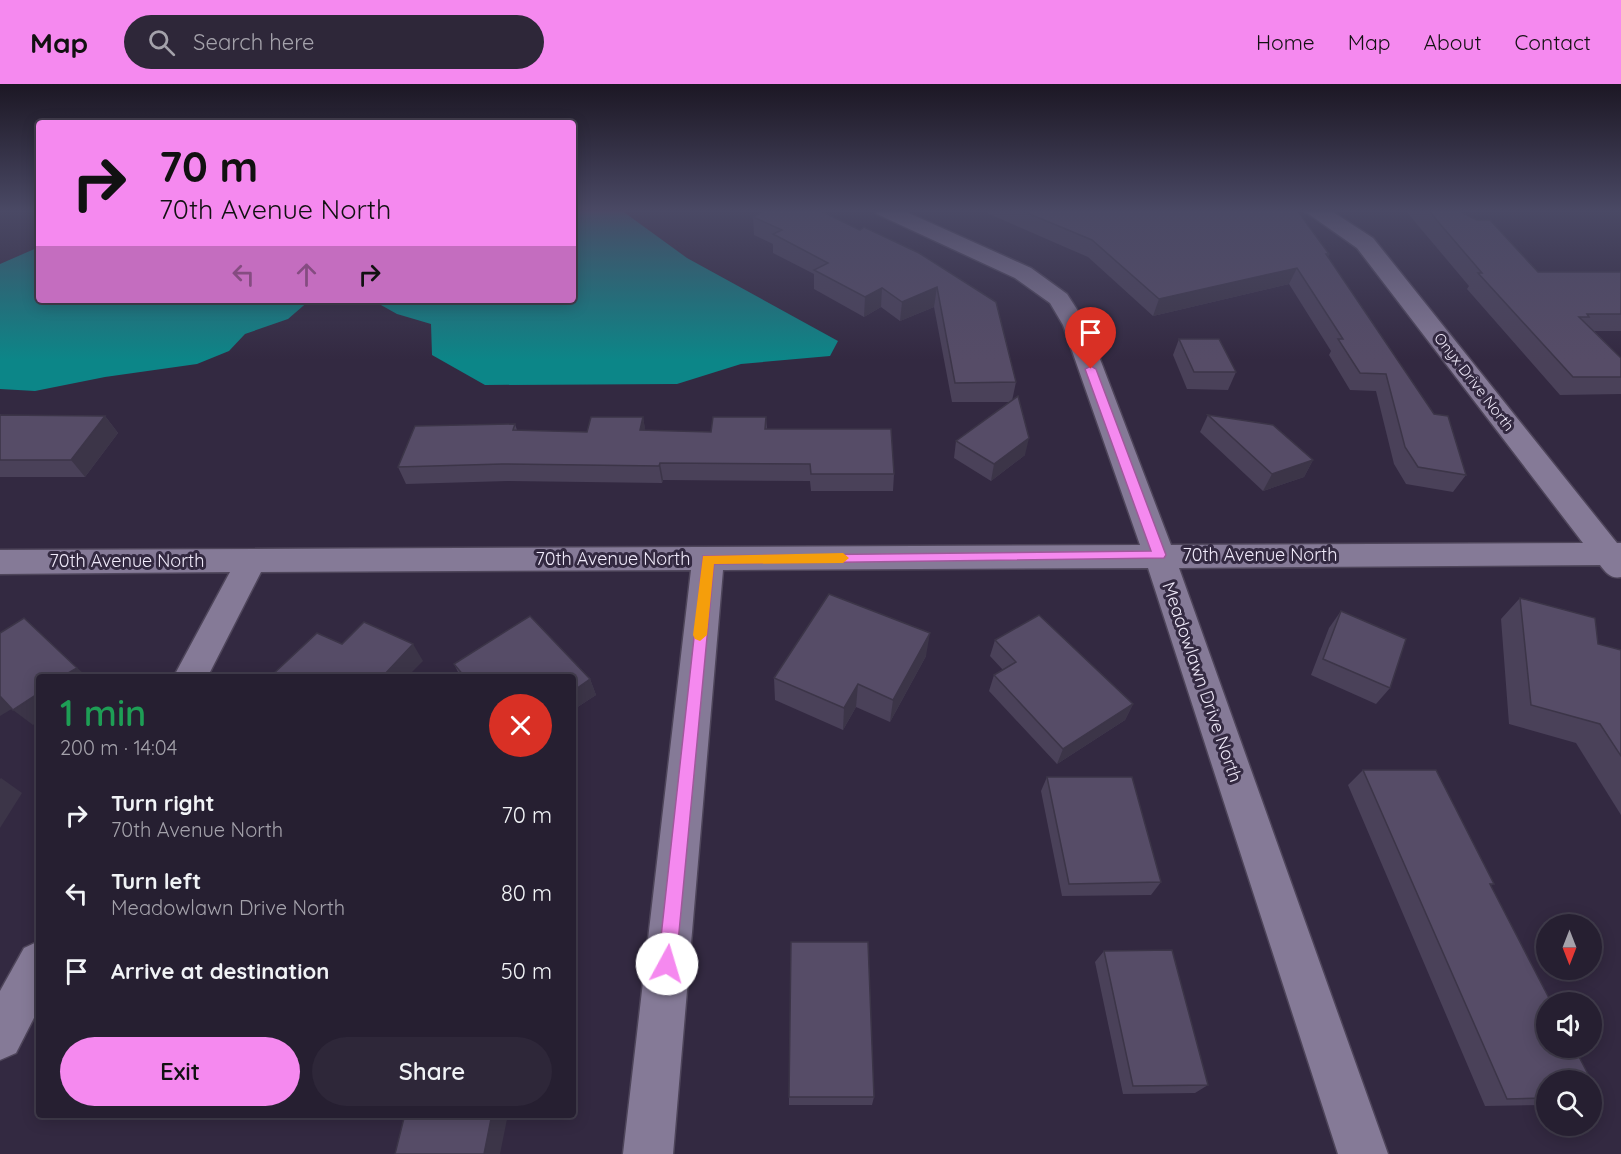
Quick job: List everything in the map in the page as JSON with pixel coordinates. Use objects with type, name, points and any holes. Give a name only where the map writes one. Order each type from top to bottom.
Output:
[{"type":"street","name":"Meadowlawn Drive North","points":[[994,260],[1023,273],[1059,299],[1075,325],[1159,555],[1363,1154]]},
{"type":"street","name":"Onyx Drive North","points":[[1379,260],[1617,559]]},
{"type":"street","name":"70th Avenue North","points":[[0,562],[1159,555],[1617,559]]},
{"type":"street","points":[[648,1154],[708,559]]},
{"type":"street","points":[[191,674],[252,560]]},
{"type":"street","points":[[0,1037],[36,969]]},
{"type":"shaded area","points":[[9,260],[36,260],[36,303],[307,303],[288,319],[245,334],[229,351],[197,364],[105,377],[35,391],[0,389],[0,264]]},
{"type":"shaded area","points":[[576,260],[691,260],[838,341],[830,356],[741,364],[677,384],[485,385],[432,355],[431,324],[397,314],[377,303],[576,303]]},
{"type":"building","points":[[822,260],[930,260],[996,302],[1016,382],[955,383],[937,287],[902,302],[882,288],[865,297],[814,270],[828,263]]},
{"type":"building","points":[[1115,260],[1330,260],[1434,414],[1448,416],[1466,475],[1418,467],[1405,447],[1386,374],[1360,373],[1338,339],[1343,339],[1297,268],[1159,299]]},
{"type":"building","points":[[1471,260],[1527,260],[1538,272],[1621,272],[1621,314],[1587,314],[1589,317],[1579,317],[1621,358],[1621,377],[1573,377],[1478,273],[1482,273]]},
{"type":"building","points":[[1179,339],[1219,339],[1236,372],[1194,372]]},
{"type":"building","points":[[1018,396],[1029,438],[994,464],[956,441]]},
{"type":"building","points":[[0,415],[105,416],[71,460],[0,460]]},
{"type":"building","points":[[1208,415],[1273,425],[1313,460],[1272,474]]},
{"type":"building","points":[[591,417],[643,417],[640,430],[711,432],[713,417],[766,417],[765,429],[891,429],[894,474],[811,474],[810,464],[660,463],[659,466],[502,464],[398,467],[415,426],[515,424],[513,430],[587,432]]},
{"type":"building","points":[[829,594],[930,633],[893,700],[858,684],[844,708],[774,678]]},
{"type":"building","points":[[1520,598],[1595,618],[1598,644],[1621,650],[1621,756],[1600,724],[1531,705]]},
{"type":"building","points":[[1341,611],[1406,639],[1390,688],[1323,659]]},
{"type":"building","points":[[1039,615],[1133,704],[1063,749],[994,675],[1016,662],[995,640]]},
{"type":"building","points":[[530,616],[590,679],[576,689],[576,674],[462,674],[454,664]]},
{"type":"building","points":[[24,618],[77,668],[66,674],[36,674],[36,695],[13,710],[0,696],[0,633]]},
{"type":"building","points":[[364,622],[413,644],[385,674],[273,674],[317,633],[342,644]]},
{"type":"building","points":[[1363,770],[1436,770],[1494,884],[1490,884],[1536,973],[1536,980],[1540,980],[1546,992],[1536,992],[1536,1058],[1580,1058],[1586,1070],[1536,1070],[1536,1098],[1507,1099]]},
{"type":"building","points":[[1047,777],[1132,777],[1161,882],[1069,884]]},
{"type":"building","points":[[791,942],[868,942],[874,1097],[789,1097]]},
{"type":"building","points":[[1172,950],[1208,1085],[1133,1086],[1104,951]]},
{"type":"building","points":[[404,1118],[491,1118],[484,1154],[395,1154]]},
{"type":"slow traffic","points":[[700,635],[708,559],[843,558]]},
{"type":"route","points":[[667,964],[708,559],[1159,555],[1091,369]]}]
